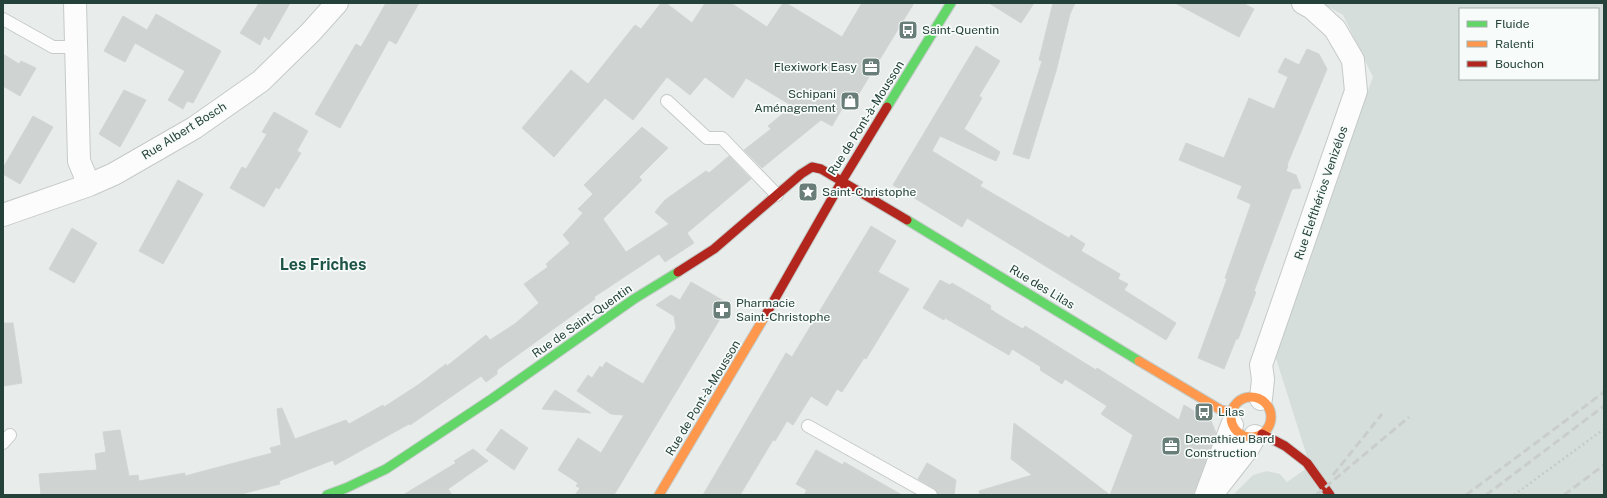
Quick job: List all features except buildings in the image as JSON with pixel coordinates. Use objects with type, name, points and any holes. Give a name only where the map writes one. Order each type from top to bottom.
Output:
[{"type":"street","points":[[75,3],[79,161],[88,185]]},
{"type":"street","name":"Rue Albert Bosch","points":[[3,215],[88,185],[114,174],[194,128],[261,80],[310,33],[337,3]]},
{"type":"street","name":"Rue de Pont-à-Mousson","points":[[659,495],[762,322],[842,181],[951,3]]},
{"type":"street","name":"Rue Elefthérios Venizélos","points":[[1266,408],[1261,365],[1356,91],[1353,60],[1335,29],[1312,8],[1303,3]]},
{"type":"street","name":"Rue de Saint-Quentin","points":[[327,495],[346,488],[386,469],[468,415],[634,299],[714,249],[801,174],[812,167],[821,169],[842,181]]},
{"type":"street","name":"Rue des Lilas","points":[[842,181],[1221,410],[1232,419]]},
{"type":"street","points":[[1206,495],[1232,419],[1233,406],[1242,398],[1255,396],[1281,426]]},
{"type":"street","points":[[1212,495],[1258,435],[1267,429],[1266,408]]},
{"type":"street","points":[[1232,419],[1236,431],[1242,435],[1248,437],[1258,435],[1272,438],[1307,463],[1330,495]]},
{"type":"street","points":[[1304,448],[1307,463]]},
{"type":"lane","points":[[3,19],[53,47],[76,47]]},
{"type":"lane","points":[[667,101],[707,138],[722,138],[777,195]]},
{"type":"lane","points":[[808,426],[931,495]]},
{"type":"path","points":[[1514,495],[1604,429]]},
{"type":"shaded area","points":[[1321,3],[1604,3],[1604,495],[1233,495],[1253,475],[1267,471],[1280,474],[1287,482],[1310,466],[1273,349],[1373,77],[1343,15]]},
{"type":"railway","points":[[1466,495],[1604,392]]},
{"type":"railway","points":[[1486,495],[1604,406]]},
{"type":"railway","points":[[1333,475],[1382,414]]},
{"type":"railway","points":[[1316,495],[1409,417]]},
{"type":"railway","points":[[1564,495],[1604,465]]},
{"type":"traffic: fast","points":[[887,107],[951,3]]},
{"type":"traffic: fast","points":[[907,220],[1139,361]]},
{"type":"traffic: fast","points":[[327,495],[346,488],[386,469],[493,398],[634,299],[678,272]]},
{"type":"traffic: slow","points":[[659,495],[765,316]]},
{"type":"traffic: slow","points":[[1139,361],[1221,410],[1231,412]]},
{"type":"traffic: slow","points":[[1255,397],[1262,400],[1268,406],[1271,417],[1270,425],[1262,434],[1255,437],[1247,437],[1240,434],[1232,425],[1231,413],[1234,406],[1243,398],[1255,397]]},
{"type":"traffic: jam","points":[[765,316],[842,181],[887,107]]},
{"type":"traffic: jam","points":[[678,272],[714,249],[801,174],[812,167],[821,169],[907,220]]},
{"type":"traffic: jam","points":[[1262,434],[1285,446],[1307,463],[1330,495]]},
{"type":"place","name":"Saint-Quentin","points":[[908,30]]},
{"type":"place","name":"Flexiwork Easy","points":[[871,67]]},
{"type":"place","name":"Schipani Aménagement","points":[[850,101]]},
{"type":"place","name":"Saint-Christophe","points":[[808,192]]},
{"type":"place","name":"Pharmacie Saint-Christophe","points":[[722,310]]},
{"type":"place","name":"Lilas","points":[[1204,412]]},
{"type":"place","name":"Demathieu Bard Construction","points":[[1171,446]]},
{"type":"district","name":"Les Friches","points":[[323,264]]}]
